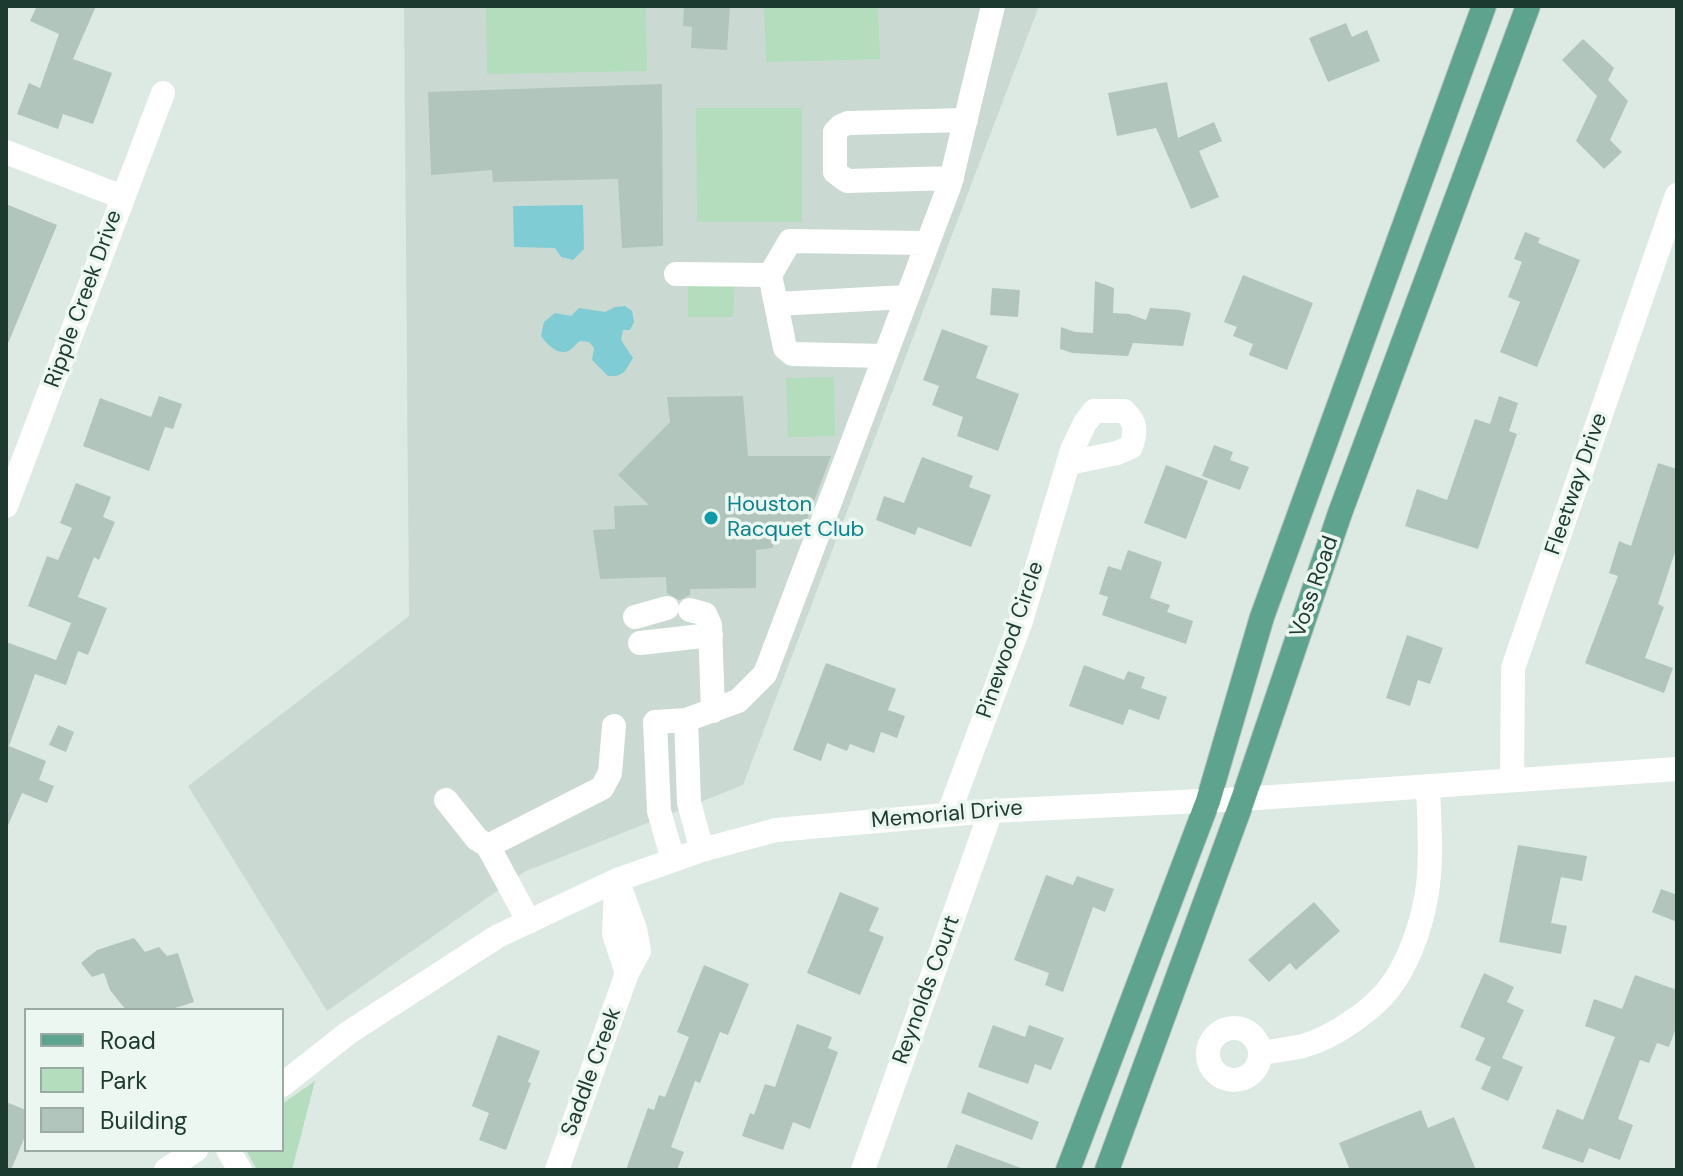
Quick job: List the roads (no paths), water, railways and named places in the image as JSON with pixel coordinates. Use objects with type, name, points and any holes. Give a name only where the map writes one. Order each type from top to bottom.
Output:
[{"type":"main road","name":"Voss Road","points":[[1068,1170],[1208,801],[1262,617],[1380,285],[1484,6]]},
{"type":"main road","name":"Voss Road","points":[[1107,1170],[1243,799],[1340,513],[1528,6]]},
{"type":"main road","points":[[1468,51],[1506,67]]},
{"type":"main road","points":[[1380,285],[1418,300]]},
{"type":"street","points":[[673,860],[659,811],[655,722],[686,720],[738,701],[765,674],[952,178],[993,6]]},
{"type":"street","name":"Ripple Creek Drive","points":[[6,506],[163,93]]},
{"type":"street","points":[[952,178],[847,181],[835,172],[835,132],[848,123],[966,120]]},
{"type":"street","points":[[6,152],[122,197]]},
{"type":"street","name":"Fleetway Drive","points":[[1512,779],[1513,668],[1677,195]]},
{"type":"street","points":[[884,356],[792,354],[785,348],[770,275],[790,241],[927,243]]},
{"type":"street","points":[[676,274],[770,275]]},
{"type":"street","points":[[776,304],[906,297]]},
{"type":"street","name":"Pinewood Circle","points":[[948,815],[1021,621],[1069,463]]},
{"type":"street","points":[[635,617],[679,609],[705,614],[711,635],[713,711]]},
{"type":"street","points":[[640,643],[711,635]]},
{"type":"street","points":[[686,720],[689,803],[702,850]]},
{"type":"street","points":[[488,846],[602,788],[610,773],[614,726]]},
{"type":"street","name":"Memorial Drive","points":[[284,1083],[348,1033],[498,936],[617,880],[702,850],[776,830],[991,811],[1243,799],[1677,769]]},
{"type":"street","points":[[1260,1053],[1304,1046],[1333,1033],[1364,1012],[1393,984],[1412,946],[1424,912],[1429,881],[1428,786]]},
{"type":"street","points":[[446,800],[477,839],[488,846],[529,922]]},
{"type":"street","name":"Reynolds Court","points":[[863,1170],[991,811]]},
{"type":"street","name":"Saddle Creek","points":[[557,1170],[627,973],[639,951],[635,929],[617,880]]},
{"type":"street","points":[[166,1170],[193,1152]]},
{"type":"street","points":[[229,1152],[240,1170]]},
{"type":"water","points":[[583,205],[584,249],[573,260],[561,257],[555,248],[514,247],[513,206]]},
{"type":"water","points":[[625,306],[632,311],[634,322],[630,330],[623,330],[621,340],[633,358],[621,374],[608,376],[592,360],[594,348],[589,342],[580,341],[570,350],[561,352],[553,349],[541,336],[544,322],[555,313],[571,316],[579,308],[605,312]]},
{"type":"place","name":"Houston Racquet Club","points":[[711,518]]}]
